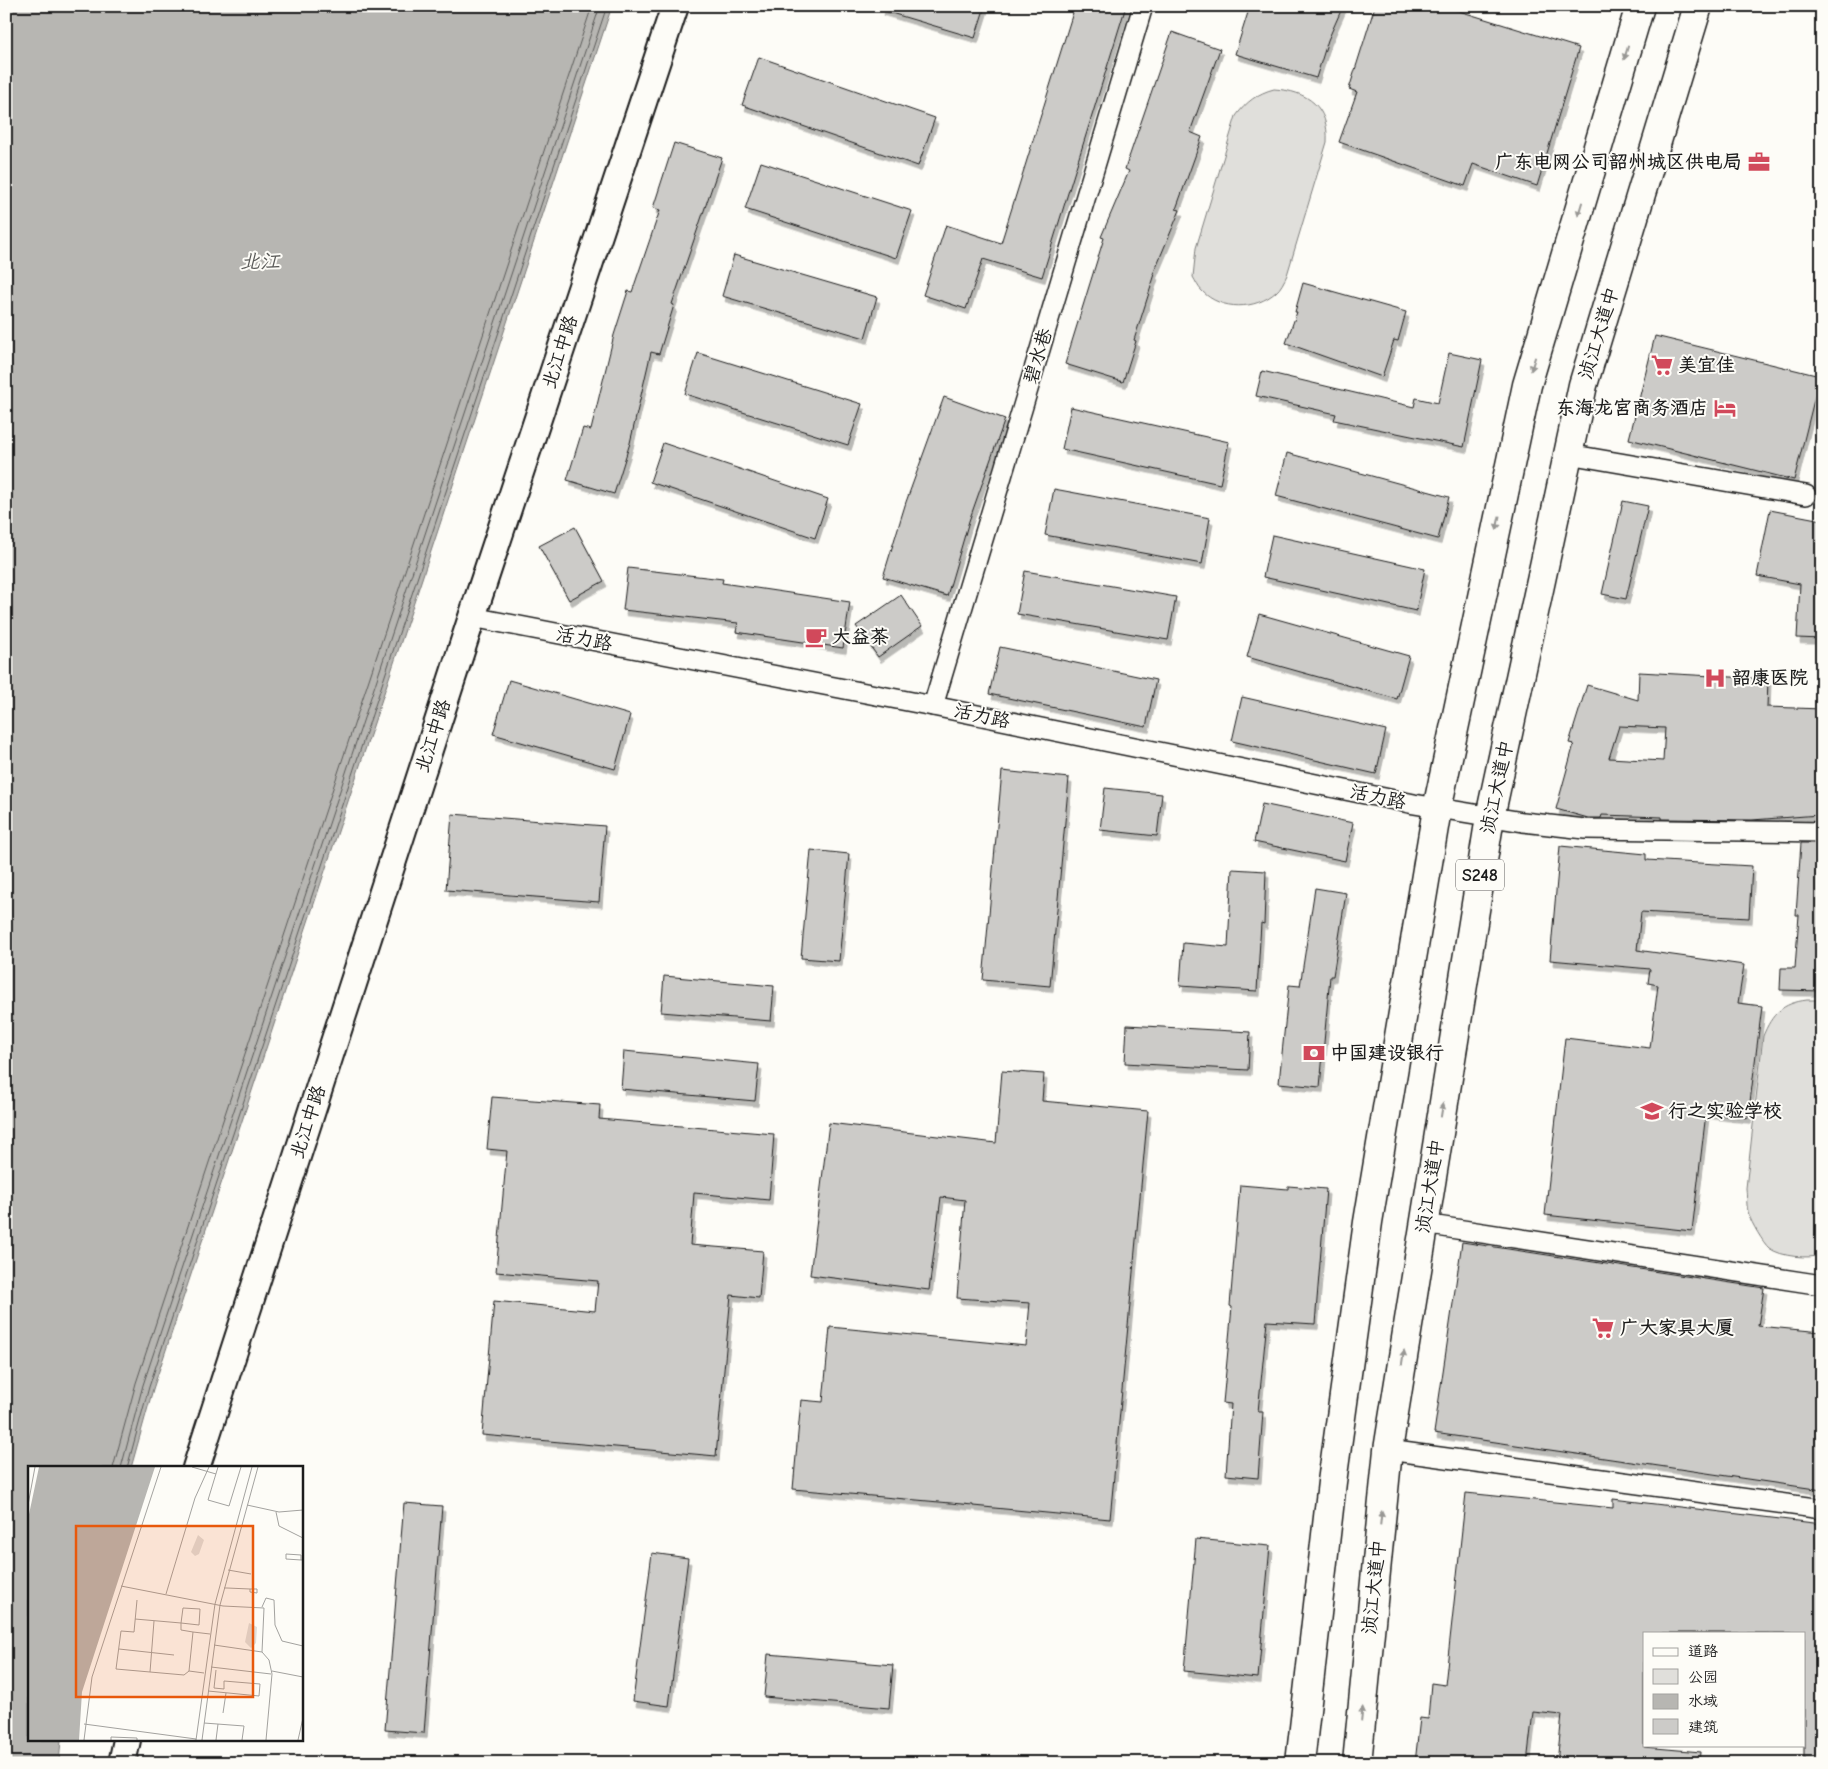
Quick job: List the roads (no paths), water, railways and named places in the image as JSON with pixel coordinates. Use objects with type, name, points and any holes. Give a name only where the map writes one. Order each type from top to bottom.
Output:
[{"type":"main road","name":"S248","points":[[1300,1763],[1332,1482],[1368,1222],[1437,809],[1527,385],[1640,6]]},
{"type":"main road","name":"浈江大道中","points":[[1357,1763],[1388,1450],[1490,817],[1583,385],[1698,6]]},
{"type":"street","name":"北江中路","points":[[197,1466],[472,618],[675,6]]},
{"type":"street","name":"碧水巷","points":[[933,706],[1143,6]]},
{"type":"street","points":[[1568,454],[1806,495]]},
{"type":"street","name":"活力路","points":[[472,618],[933,706],[1437,809],[1586,829],[1822,832]]},
{"type":"street","points":[[1424,1224],[1822,1285]]},
{"type":"street","points":[[1388,1450],[1822,1508]]},
{"type":"street","points":[[122,1763],[127,1742]]},
{"type":"water","name":"北江","points":[[6,6],[612,6],[153,1389],[132,1466],[28,1466],[28,1742],[61,1742],[59,1763],[6,1763]]},
{"type":"place","name":"广东电网公司韶州城区供电局","points":[[1759,162]]},
{"type":"place","name":"美宜佳","points":[[1662,365]]},
{"type":"place","name":"东海龙宫商务酒店","points":[[1725,408]]},
{"type":"place","name":"大益茶","points":[[816,637]]},
{"type":"place","name":"韶康医院","points":[[1715,678]]},
{"type":"place","name":"中国建设银行","points":[[1314,1053]]},
{"type":"place","name":"行之实验学校","points":[[1652,1111]]},
{"type":"place","name":"广大家具大厦","points":[[1603,1328]]}]
